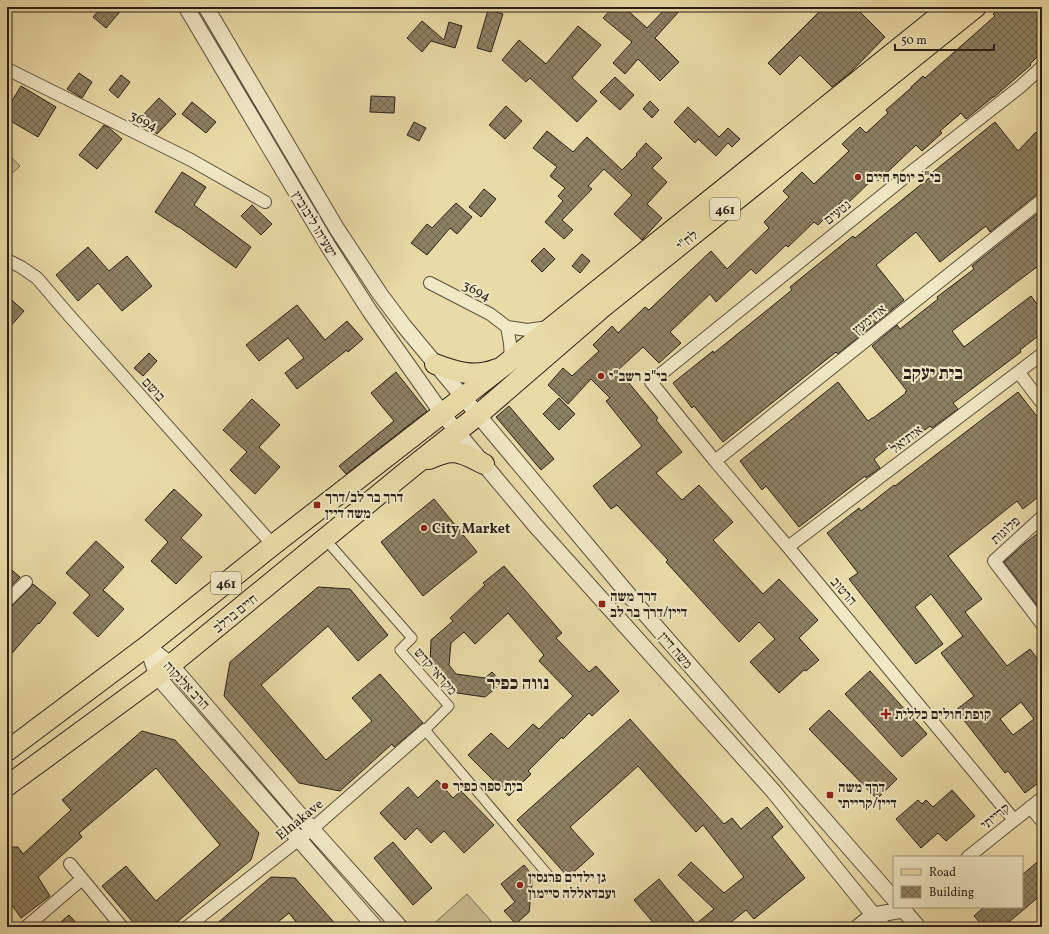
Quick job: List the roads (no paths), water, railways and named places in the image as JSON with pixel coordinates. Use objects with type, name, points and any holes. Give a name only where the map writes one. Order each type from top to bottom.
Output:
[{"type":"main road","name":"לח\"י","points":[[442,414],[950,7]]},
{"type":"main road","name":"לח\"י","points":[[457,432],[609,302],[976,7]]},
{"type":"main road","points":[[435,364],[466,374],[474,374],[491,371],[507,363]]},
{"type":"main road","name":"חיים ברלב","points":[[7,751],[147,646],[273,545],[442,414]]},
{"type":"main road","name":"חיים ברלב","points":[[7,786],[164,670],[457,432]]},
{"type":"main road","points":[[411,468],[438,455],[455,451],[484,464]]},
{"type":"street","name":"ישעיהו ליבוביץ","points":[[186,7],[328,246],[369,310],[442,414],[457,432]]},
{"type":"street","name":"ישעיהו ליבוביץ","points":[[206,7],[337,229],[380,294],[404,326],[463,398]]},
{"type":"street","name":"נטעים","points":[[651,382],[910,173],[1020,87],[1042,66]]},
{"type":"street","name":"3694","points":[[7,69],[191,160],[265,202]]},
{"type":"street","name":"אחימעץ","points":[[715,461],[1042,200]]},
{"type":"street","name":"בושם","points":[[7,260],[21,267],[37,278],[273,545]]},
{"type":"street","name":"3694","points":[[430,283],[490,314],[507,327],[528,330],[552,327]]},
{"type":"street","points":[[507,327],[510,342],[507,363]]},
{"type":"street","name":"איתיאל","points":[[788,547],[1042,354]]},
{"type":"street","points":[[1018,373],[1042,403]]},
{"type":"street","name":"הרטוב","points":[[651,382],[1014,820]]},
{"type":"street","name":"משה דיין","points":[[463,398],[639,608],[893,897]]},
{"type":"street","name":"משה דיין","points":[[457,432],[534,524],[774,792],[884,927]]},
{"type":"street","name":"פלוגות","points":[[1042,517],[994,560],[1042,624]]},
{"type":"street","name":"מקראי קדש","points":[[325,539],[412,638],[400,650],[449,706],[425,730]]},
{"type":"street","points":[[7,602],[26,582]]},
{"type":"street","name":"הרב אלנקוה","points":[[147,646],[164,670],[298,840],[375,927]]},
{"type":"street","name":"הרב אלנקוה","points":[[164,670],[312,829],[400,927]]},
{"type":"street","points":[[425,730],[549,876]]},
{"type":"street","name":"Elnakave","points":[[187,927],[312,829],[425,730]]},
{"type":"street","name":"קרייתי","points":[[969,856],[1042,798]]},
{"type":"street","points":[[1030,807],[1042,821]]},
{"type":"street","points":[[70,864],[122,927]]},
{"type":"street","points":[[26,927],[82,879]]},
{"type":"street","points":[[858,927],[873,915],[895,908]]},
{"type":"street","points":[[884,927],[899,908]]},
{"type":"street","name":"משה דיין","points":[[903,908],[918,927]]},
{"type":"place","name":"בי\"כ יוסף חיים","points":[[858,177]]},
{"type":"place","name":"בי\"כ רשב\"י","points":[[601,376]]},
{"type":"place","name":"דרך בר לב/דרך משה דיין","points":[[317,505]]},
{"type":"place","name":"City Market","points":[[424,528]]},
{"type":"place","name":"דרך משה דיין/דרך בר לב","points":[[602,604]]},
{"type":"place","name":"קופת חולים כללית","points":[[886,714]]},
{"type":"place","name":"בית ספר כפיר","points":[[445,786]]},
{"type":"place","name":"דרך משה דיין/קרייתי","points":[[830,795]]},
{"type":"place","name":"גן ילדים פרנסין ועבדאללה סיימון","points":[[520,885]]},
{"type":"district","name":"בית יעקב","points":[[933,373]]},
{"type":"district","name":"נווה כפיר","points":[[518,683]]}]
